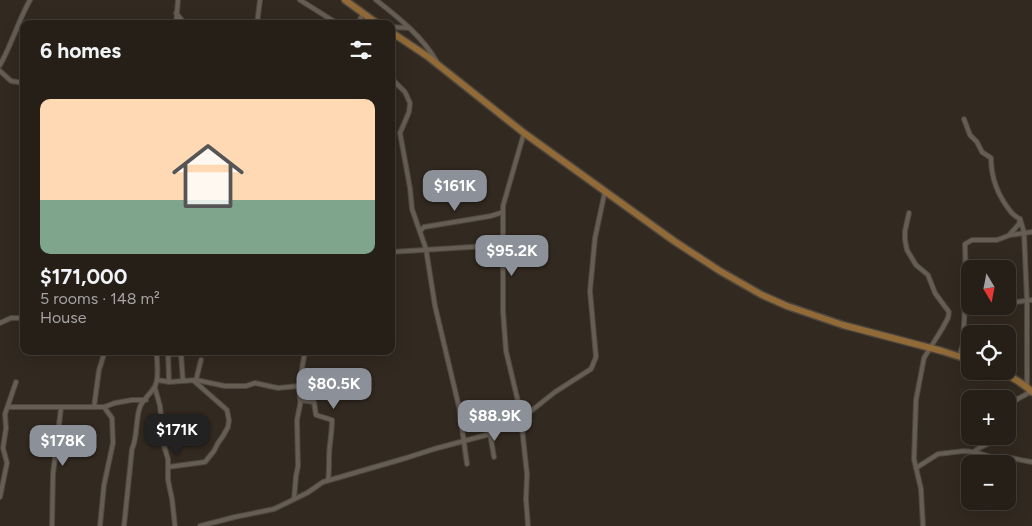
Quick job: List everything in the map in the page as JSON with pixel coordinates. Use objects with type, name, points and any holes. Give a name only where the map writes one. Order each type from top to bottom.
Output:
[{"type":"main road","points":[[345,0],[373,20]]},
{"type":"main road","points":[[395,35],[440,66],[524,133],[720,271],[762,295],[787,306],[843,325],[961,358]]},
{"type":"main road","points":[[1014,380],[1031,391]]},
{"type":"street","points":[[0,65],[20,17],[30,0]]},
{"type":"street","points":[[176,20],[178,0]]},
{"type":"street","points":[[258,20],[260,0]]},
{"type":"street","points":[[300,0],[332,20]]},
{"type":"street","points":[[376,0],[425,44],[440,66]]},
{"type":"street","points":[[176,13],[182,20]]},
{"type":"street","points":[[360,20],[363,13]]},
{"type":"street","points":[[395,27],[408,28]]},
{"type":"street","points":[[0,71],[11,81],[20,82]]},
{"type":"street","points":[[395,82],[405,92],[410,103],[409,112],[400,135],[412,209],[426,248],[435,306],[456,394],[468,464]]},
{"type":"street","points":[[964,119],[970,135],[978,142],[982,152],[991,158],[991,169],[1000,197],[1012,213],[1020,219],[1024,232],[1031,391],[1016,400]]},
{"type":"street","points":[[524,133],[503,206],[502,255],[504,343],[519,406],[527,474],[528,526]]},
{"type":"street","points":[[200,526],[270,510],[328,480],[490,434],[520,419],[588,371],[595,360],[590,291],[595,238],[605,190]]},
{"type":"street","points":[[420,231],[424,227],[491,216],[503,212]]},
{"type":"street","points":[[908,213],[905,240],[907,250],[916,265],[928,276],[935,293],[949,312],[948,318],[924,359],[916,400],[916,468],[921,489],[923,526]]},
{"type":"street","points":[[1008,236],[1018,226],[1020,219]]},
{"type":"street","points":[[966,260],[965,244],[972,240],[997,240],[1024,232],[1032,232]]},
{"type":"street","points":[[395,252],[426,248],[442,250],[503,244]]},
{"type":"street","points":[[1016,302],[1032,300]]},
{"type":"street","points":[[958,357],[963,344],[966,315]]},
{"type":"street","points":[[0,323],[11,318],[20,318]]},
{"type":"street","points":[[94,407],[104,355]]},
{"type":"street","points":[[124,526],[140,405],[146,400],[148,393],[155,388],[158,380],[157,355]]},
{"type":"street","points":[[168,355],[169,382]]},
{"type":"street","points":[[181,355],[183,381]]},
{"type":"street","points":[[294,499],[298,466],[297,420],[301,400],[299,386],[304,355]]},
{"type":"street","points":[[194,380],[201,360]]},
{"type":"street","points":[[158,380],[169,382],[194,380],[225,386],[246,386],[255,383],[278,388],[299,386]]},
{"type":"street","points":[[168,467],[205,462],[228,427],[227,410],[194,380]]},
{"type":"street","points":[[0,497],[7,463],[3,441],[6,428],[5,414],[16,382]]},
{"type":"street","points":[[155,388],[160,406],[175,526]]},
{"type":"street","points":[[8,407],[104,407],[124,401],[146,400]]},
{"type":"street","points":[[301,400],[314,402],[316,415],[332,420],[328,480]]},
{"type":"street","points":[[100,526],[104,485],[114,443],[112,418],[104,407]]},
{"type":"street","points":[[52,526],[53,474],[61,408]]},
{"type":"street","points":[[490,434],[494,457]]},
{"type":"street","points":[[974,452],[985,445]]},
{"type":"street","points":[[916,468],[938,454],[964,451],[991,457],[1032,462]]}]
